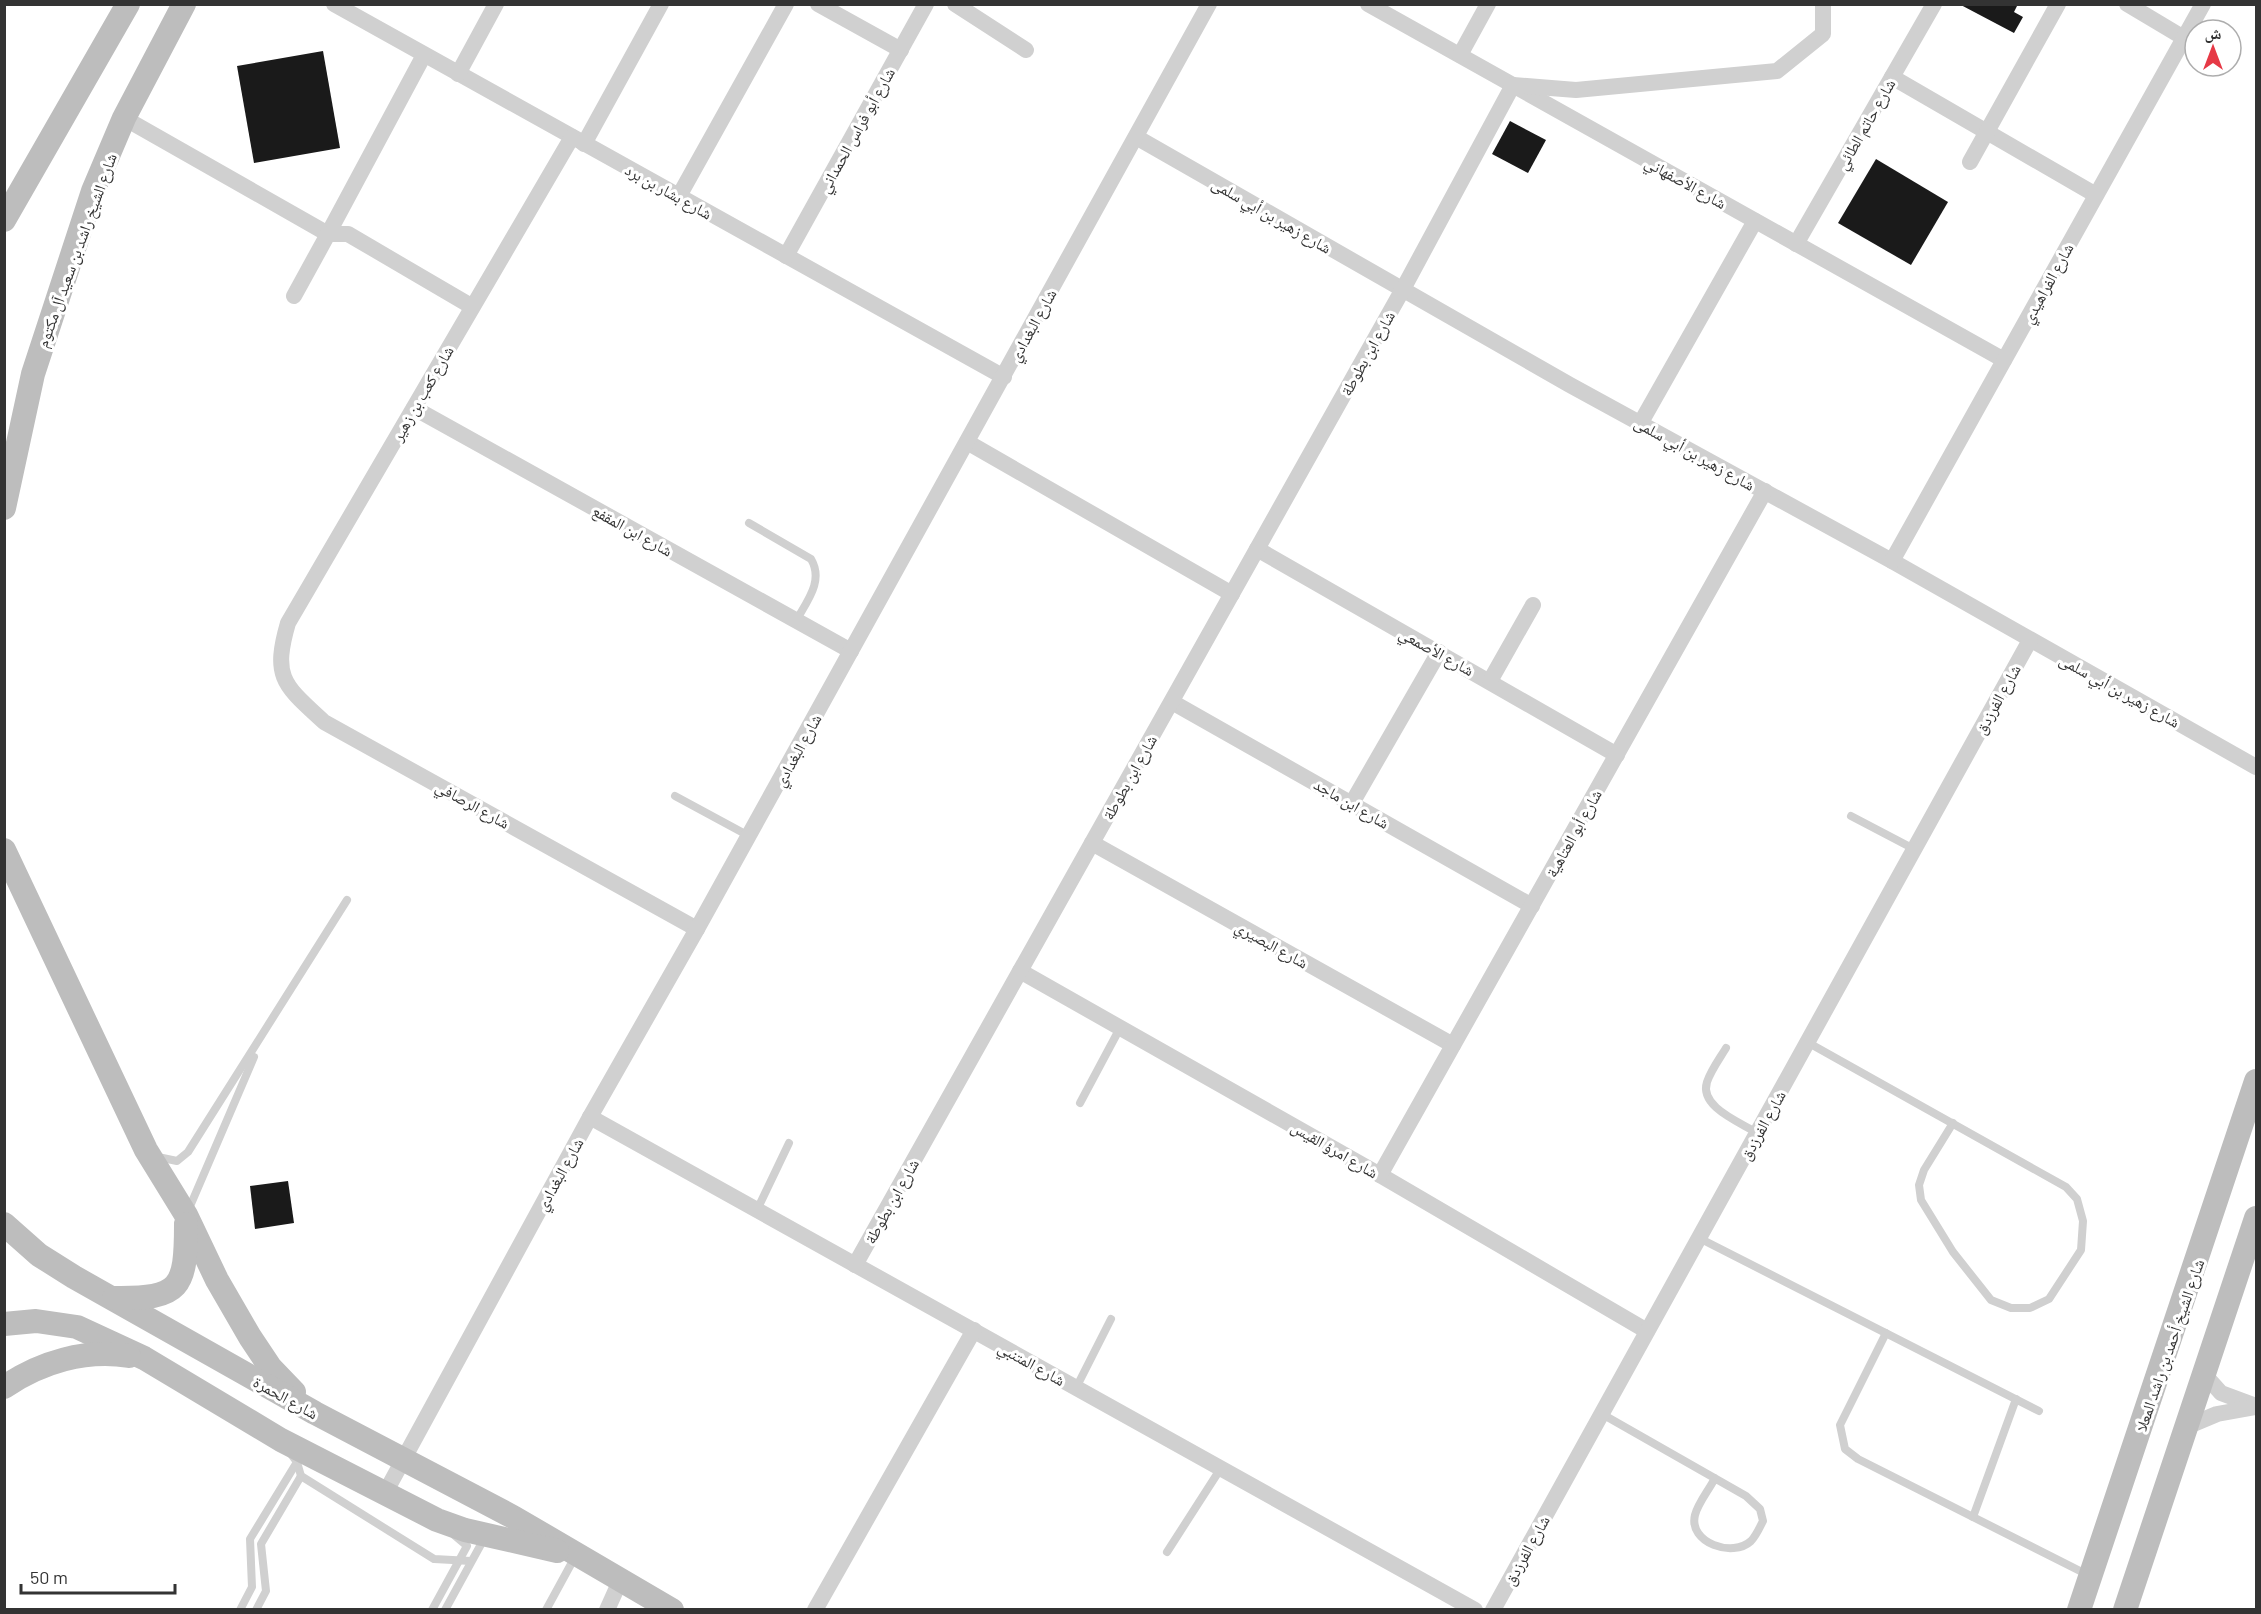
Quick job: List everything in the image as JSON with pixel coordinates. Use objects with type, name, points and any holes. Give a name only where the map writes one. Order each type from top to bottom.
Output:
[{"type":"street","points":[[4,220],[128,4]]},
{"type":"street","name":"شارع الشيخ راشد بن سعيد آل مكتوم","points":[[4,508],[33,374],[93,191],[124,118],[184,4]]},
{"type":"street","name":"شارع بشار بن برد","points":[[334,4],[1004,377]]},
{"type":"street","points":[[458,74],[496,4]]},
{"type":"street","name":"شارع كعب بن زهير","points":[[280,652],[288,623],[471,306],[578,140],[661,4]]},
{"type":"street","points":[[679,196],[786,4]]},
{"type":"street","points":[[818,4],[900,50]]},
{"type":"street","name":"شارع أبو فراس الحمداني","points":[[786,255],[926,4]]},
{"type":"street","points":[[955,4],[1026,50]]},
{"type":"street","name":"شارع البغدادي","points":[[384,1495],[590,1117],[749,836],[1209,4]]},
{"type":"street","name":"شارع الأصفهاني","points":[[1368,4],[2004,360]]},
{"type":"street","points":[[1460,55],[1488,4]]},
{"type":"street","points":[[1513,86],[1576,90],[1777,71],[1823,34],[1823,4]]},
{"type":"street","name":"شارع حاتم الطائي","points":[[1796,243],[1934,4]]},
{"type":"street","points":[[1970,162],[2058,4]]},
{"type":"street","points":[[2127,4],[2183,37]]},
{"type":"street","name":"شارع الفراهيدي","points":[[2195,18],[2203,4]]},
{"type":"street","name":"شارع الفراهيدي","points":[[1892,561],[2183,40]]},
{"type":"street","points":[[294,296],[424,55]]},
{"type":"street","points":[[1892,77],[2096,195]]},
{"type":"street","name":"شارع ابن بطوطة","points":[[855,1265],[1403,290],[1513,86]]},
{"type":"street","points":[[124,118],[328,234],[348,234],[471,306]]},
{"type":"street","name":"شارع زهير بن أبي سلمى","points":[[1136,137],[1403,290],[1892,561],[2256,767]]},
{"type":"street","points":[[1640,423],[1755,220]]},
{"type":"street","name":"شارع ابن المقفع","points":[[414,408],[851,651]]},
{"type":"street","points":[[967,442],[1232,594]]},
{"type":"street","name":"شارع أبو العتاهية","points":[[1380,1175],[1765,491]]},
{"type":"street","name":"شارع الأصمعي","points":[[1257,549],[1617,755]]},
{"type":"street","points":[[1490,681],[1533,605]]},
{"type":"street","name":"شارع الفرزدق","points":[[1493,1610],[2030,639]]},
{"type":"street","name":"شارع الرصافي","points":[[280,652],[282,675],[294,694],[324,722],[697,929]]},
{"type":"street","points":[[1352,803],[1439,652]]},
{"type":"street","name":"شارع ابن ماجد","points":[[1172,702],[1532,906]]},
{"type":"street","name":"شارع البصيري","points":[[1092,843],[1453,1046]]},
{"type":"street","points":[[4,850],[146,1150],[186,1215],[217,1280],[270,1367],[315,1413]]},
{"type":"street","name":"شارع امرؤ القيس","points":[[1020,971],[1380,1175],[1647,1331]]},
{"type":"street","name":"شارع الشيخ أحمد بن راشد المعلا","points":[[2079,1610],[2256,1081]]},
{"type":"street","name":"شارع المتنبي","points":[[590,1117],[1475,1610]]},
{"type":"street","points":[[111,1298],[142,1298],[162,1294],[179,1284],[186,1263],[186,1215]]},
{"type":"street","points":[[2125,1610],[2256,1218]]},
{"type":"street","name":"شارع الحمرة","points":[[4,1224],[39,1255],[111,1298],[315,1413],[513,1517],[672,1610]]},
{"type":"street","name":"شارع الحمرة","points":[[4,1324],[36,1321],[77,1327],[144,1358],[281,1440],[384,1495],[437,1520],[486,1535],[576,1555]]},
{"type":"street","points":[[815,1610],[974,1330]]},
{"type":"street","points":[[4,1387],[24,1374],[66,1358],[109,1353],[144,1358]]},
{"type":"street","points":[[2204,1374],[2222,1393],[2256,1407]]},
{"type":"street","points":[[2186,1427],[2217,1414],[2256,1407]]},
{"type":"street","points":[[607,1610],[620,1581]]},
{"type":"lane","points":[[749,523],[811,559],[815,566],[815,587],[796,621]]},
{"type":"lane","points":[[675,795],[749,836]]},
{"type":"lane","points":[[1851,816],[1914,849]]},
{"type":"lane","points":[[146,1150],[162,1159],[177,1161],[188,1152],[264,1035],[347,900]]},
{"type":"lane","points":[[1080,1103],[1120,1028]]},
{"type":"lane","points":[[186,1215],[264,1035]]},
{"type":"lane","points":[[1808,1042],[1953,1123],[2066,1187],[2077,1199],[2083,1221],[2081,1250],[2049,1299],[2030,1308],[2011,1308],[1991,1300],[1953,1252],[1921,1200],[1919,1185],[1923,1170],[1953,1123]]},
{"type":"lane","points":[[1726,1048],[1707,1081],[1706,1092],[1712,1104],[1757,1133]]},
{"type":"lane","points":[[756,1210],[789,1143]]},
{"type":"lane","points":[[1699,1238],[2039,1411]]},
{"type":"lane","points":[[1076,1388],[1111,1319]]},
{"type":"lane","points":[[1886,1333],[1840,1425],[1845,1449],[1858,1459],[2090,1575]]},
{"type":"lane","points":[[1973,1517],[2016,1399]]},
{"type":"lane","points":[[1602,1414],[1715,1478],[1746,1496],[1760,1509],[1763,1521],[1751,1540],[1732,1550],[1707,1543],[1696,1529],[1694,1517],[1715,1478]]},
{"type":"lane","points":[[281,1440],[297,1462],[301,1476],[434,1559],[471,1561]]},
{"type":"lane","points":[[240,1610],[252,1587],[250,1539],[297,1462]]},
{"type":"lane","points":[[1167,1552],[1221,1468]]},
{"type":"lane","points":[[256,1610],[266,1591],[261,1544],[301,1476]]},
{"type":"lane","points":[[432,1610],[467,1546],[437,1520]]},
{"type":"lane","points":[[444,1610],[486,1535]]},
{"type":"lane","points":[[546,1610],[576,1555]]},
{"type":"building","points":[[1959,4],[2018,4],[2014,12],[2023,17],[2014,33]]},
{"type":"building","points":[[323,51],[340,148],[254,163],[237,66]]},
{"type":"building","points":[[1510,121],[1546,140],[1528,173],[1492,154]]},
{"type":"building","points":[[1876,159],[1948,202],[1911,265],[1838,223]]},
{"type":"building","points":[[288,1181],[294,1223],[255,1229],[250,1186]]}]
